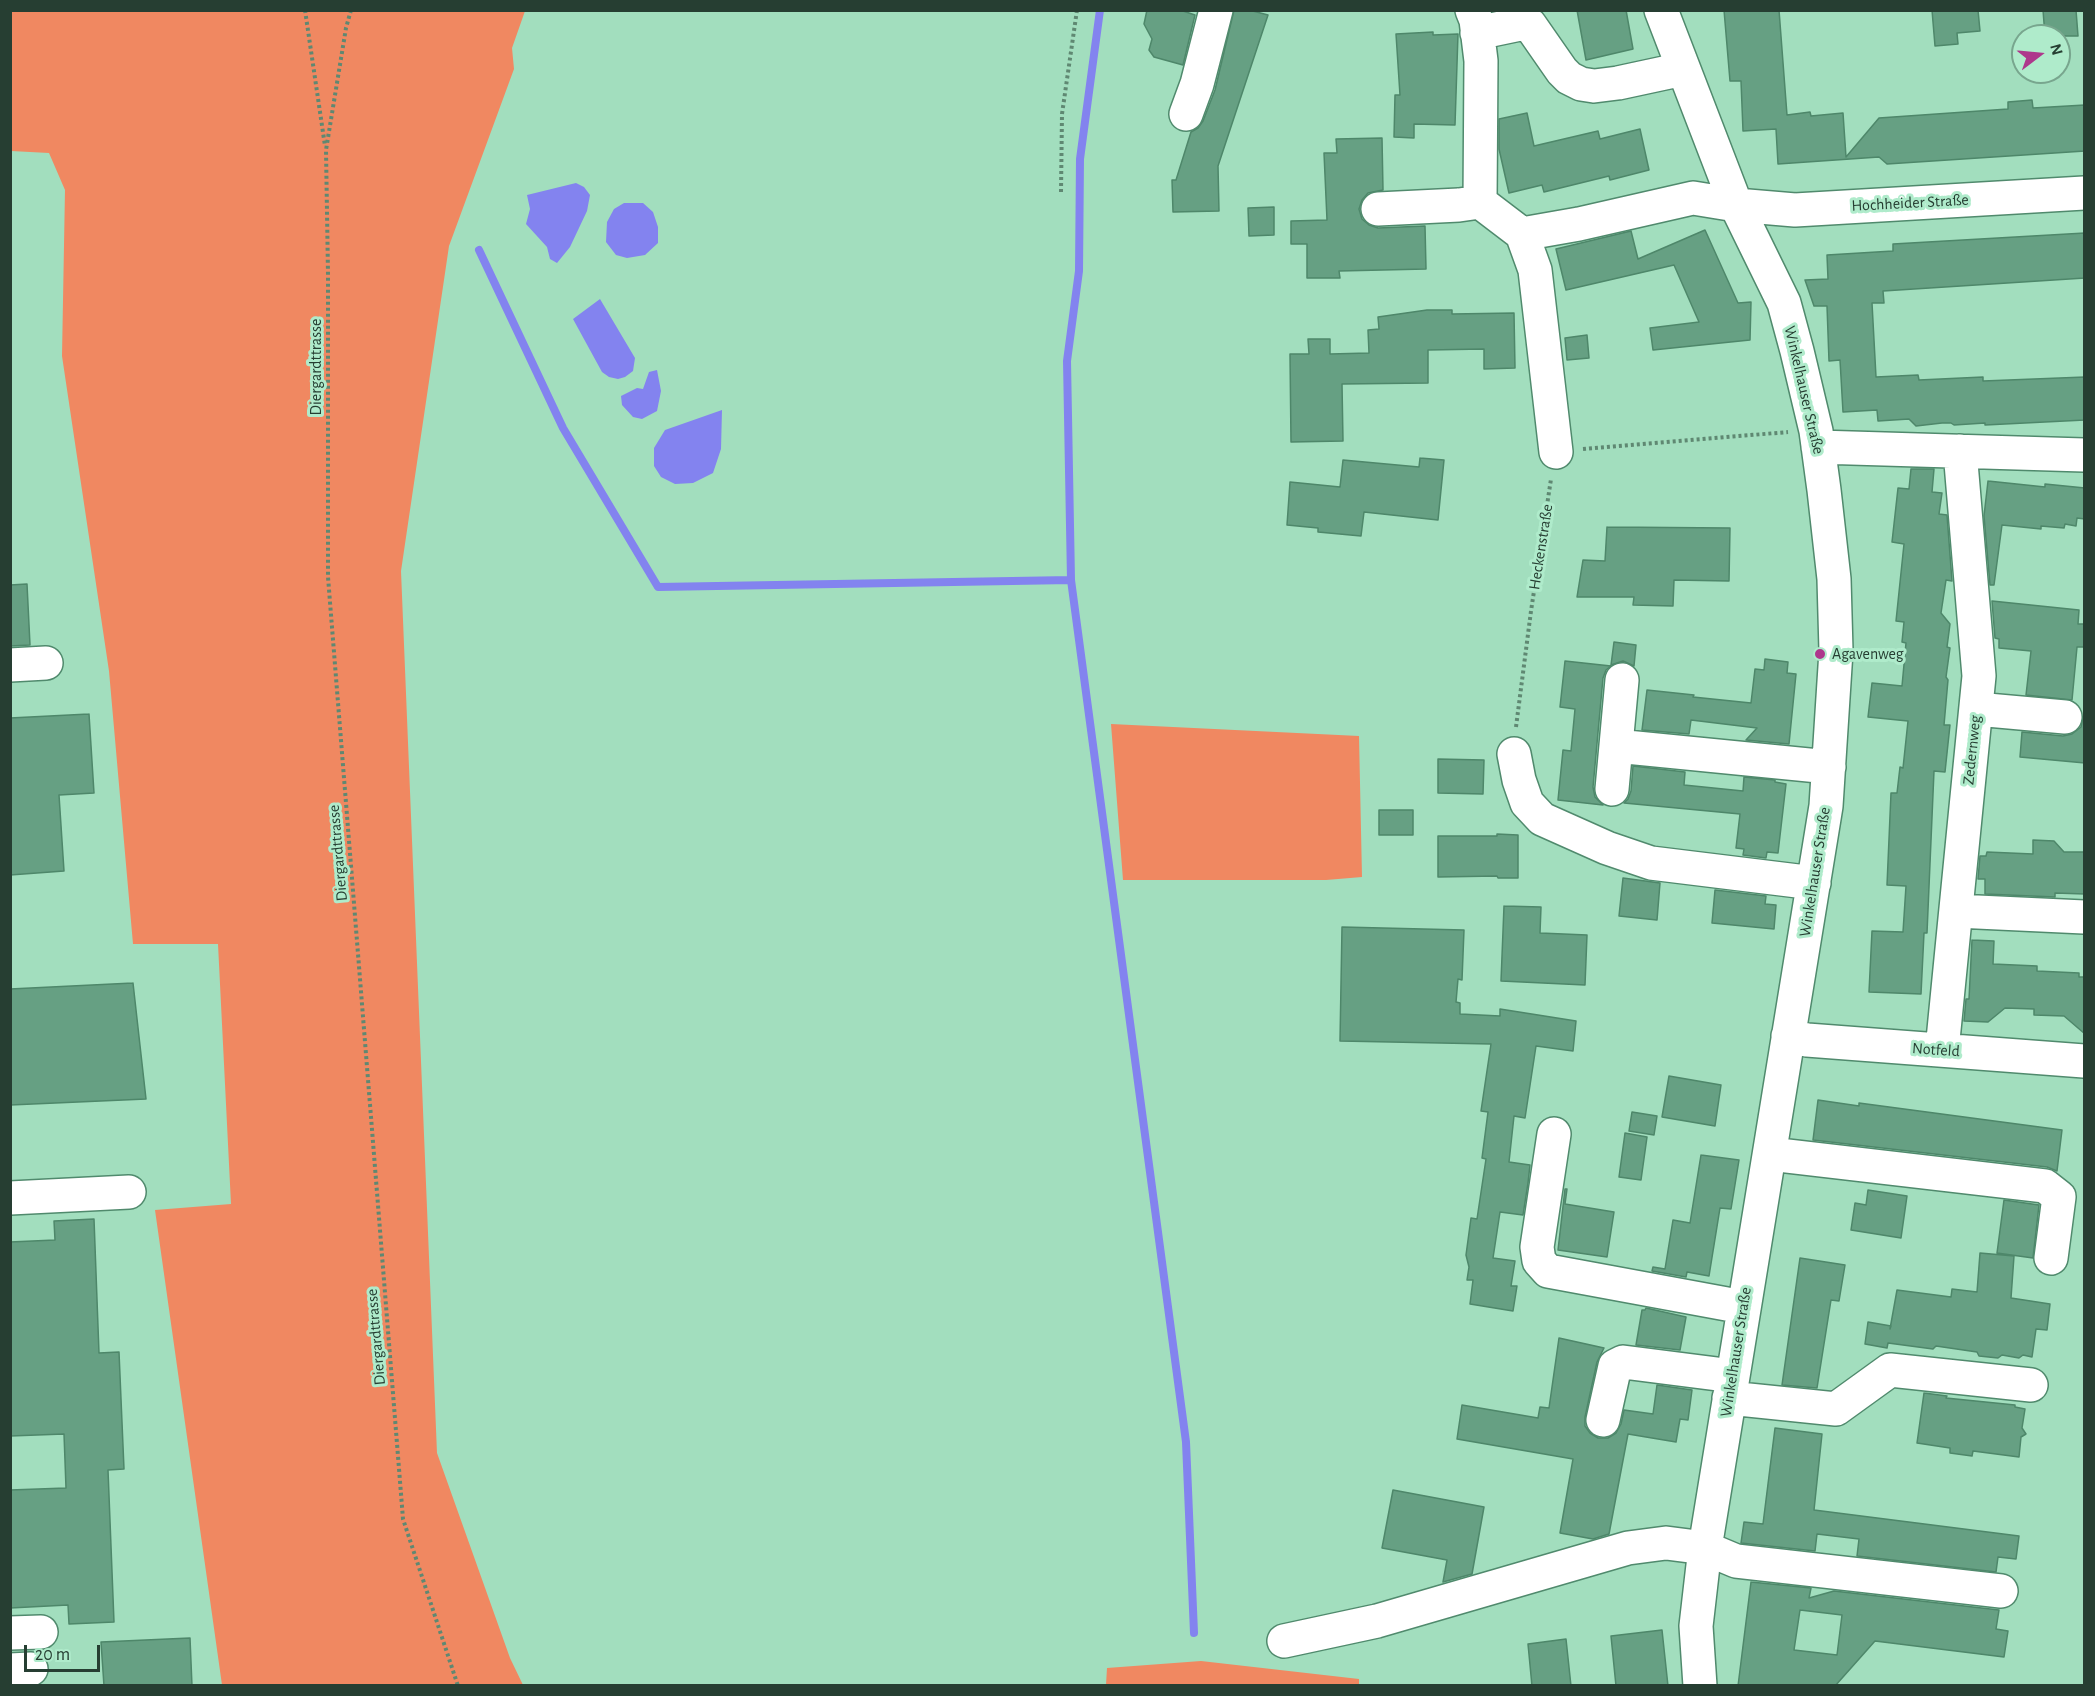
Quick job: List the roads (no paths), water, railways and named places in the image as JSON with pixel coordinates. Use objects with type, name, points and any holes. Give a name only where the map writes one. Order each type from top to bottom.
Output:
[{"type":"street","points":[[1186,114],[1197,84],[1216,10]]},
{"type":"street","name":"Winkelhauser Straße","points":[[1661,10],[1736,205],[1784,303],[1817,439],[1834,579],[1836,651],[1826,806],[1705,1548],[1695,1626],[1700,1686]]},
{"type":"street","points":[[1480,202],[1481,61],[1475,22],[1528,17],[1534,30],[1562,71],[1569,78],[1581,84],[1604,85],[1638,80],[1683,69]]},
{"type":"street","name":"Hochheider Straße","points":[[1736,205],[1795,210],[2085,193]]},
{"type":"street","points":[[1522,234],[1579,224],[1693,198],[1736,205]]},
{"type":"street","points":[[1378,209],[1480,202],[1522,234],[1535,270],[1556,452]]},
{"type":"street","points":[[1817,439],[1960,451],[2085,455]]},
{"type":"street","name":"Zedernweg","points":[[1942,1050],[1979,676],[1960,451]]},
{"type":"street","points":[[10,665],[46,663]]},
{"type":"street","points":[[1612,789],[1622,680]]},
{"type":"street","points":[[1976,709],[2065,717]]},
{"type":"street","points":[[1616,746],[1829,767]]},
{"type":"street","points":[[1514,754],[1519,780],[1527,803],[1534,811],[1542,819],[1607,848],[1651,863],[1814,883]]},
{"type":"street","points":[[1956,911],[2085,917]]},
{"type":"street","name":"Notfeld","points":[[1788,1036],[1807,1040],[2085,1061]]},
{"type":"street","points":[[1554,1134],[1537,1247],[1539,1261],[1548,1271],[1743,1307]]},
{"type":"street","points":[[1770,1154],[2045,1186],[2059,1197],[2051,1258]]},
{"type":"street","points":[[10,1198],[129,1192]]},
{"type":"street","points":[[1603,1420],[1615,1366],[1623,1362],[1836,1409],[1890,1370],[2031,1385]]},
{"type":"street","points":[[1284,1641],[1377,1621],[1628,1548],[1666,1543],[1705,1548],[1736,1561],[2001,1591]]},
{"type":"waterway","points":[[1100,10],[1080,159],[1079,271],[1067,361],[1071,580],[1186,1442],[1194,1633]]},
{"type":"waterway","points":[[479,250],[563,428],[658,587],[1071,580]]},
{"type":"place","name":"Agavenweg","points":[[1820,654]]}]
